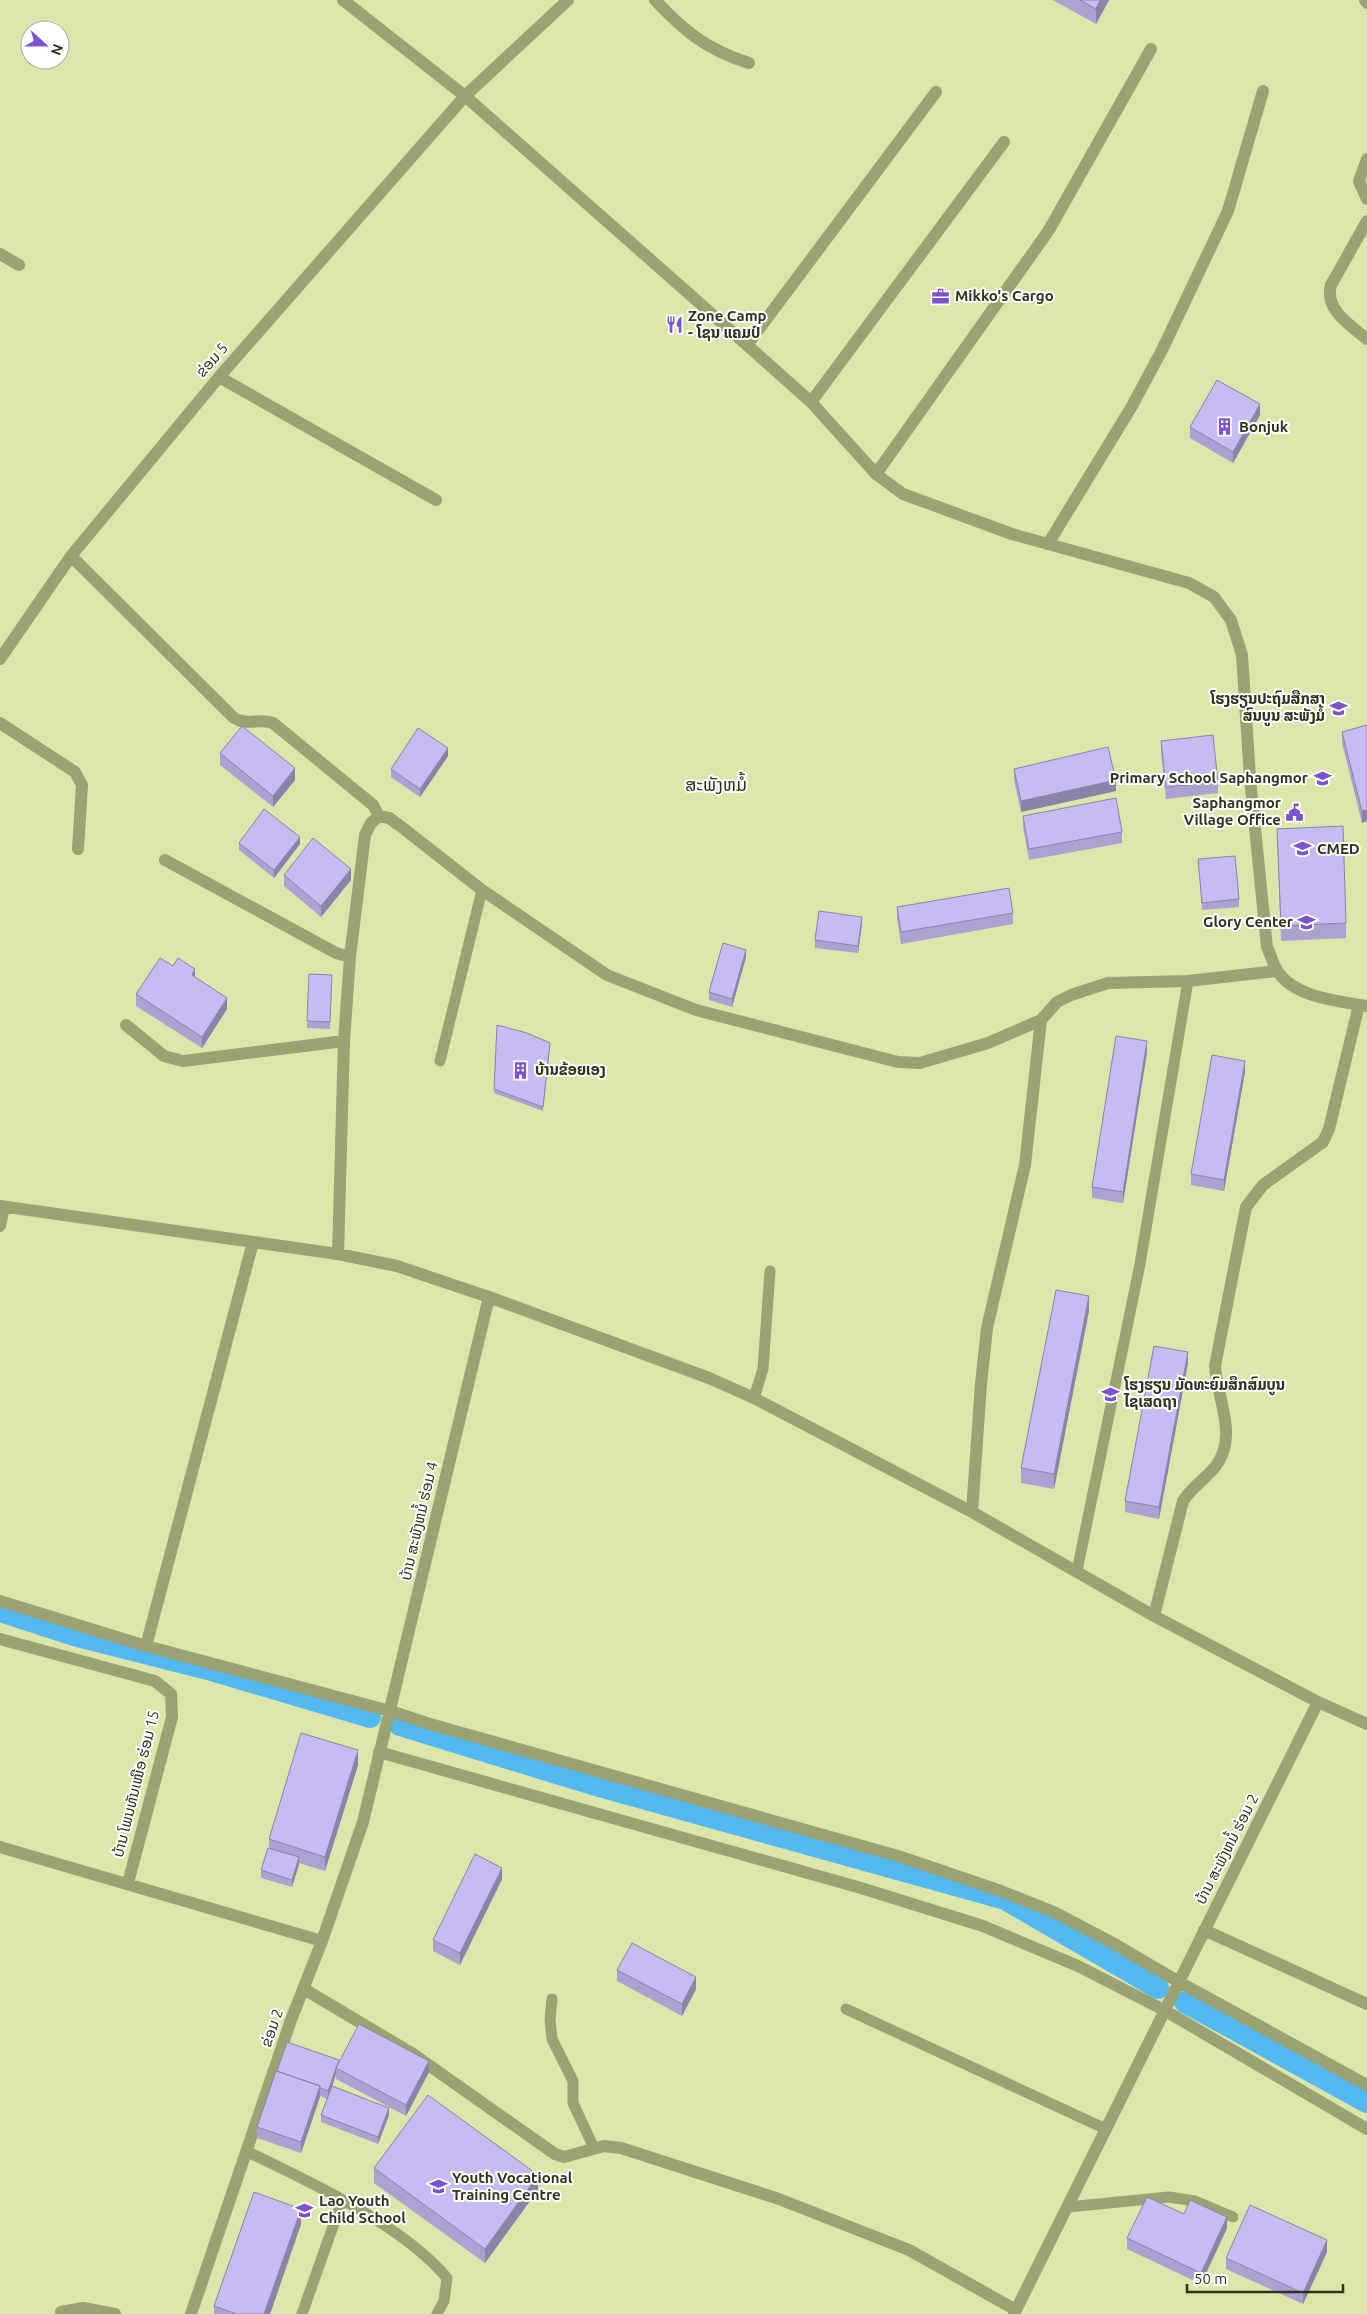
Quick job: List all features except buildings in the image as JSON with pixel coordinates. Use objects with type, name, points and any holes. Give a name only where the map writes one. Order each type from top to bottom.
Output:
[{"type":"street","points":[[343,0],[465,96],[811,402],[876,474],[904,494],[1012,534],[1189,582],[1214,597],[1231,620],[1242,655],[1250,778],[1267,947],[1277,971],[1287,983],[1304,992],[1363,1006],[1329,1128],[1323,1142],[1263,1185],[1246,1208],[1216,1366],[1216,1382],[1228,1433],[1224,1452],[1215,1467],[1190,1490],[1183,1501],[1154,1616]]},
{"type":"street","name":"ຂ່ອມ 5","points":[[0,659],[70,556],[219,376],[465,96],[568,0]]},
{"type":"street","points":[[655,0],[675,21],[702,43],[721,54],[749,63]]},
{"type":"street","points":[[876,474],[1049,230],[1151,50]]},
{"type":"street","points":[[1048,544],[1132,406],[1162,350],[1228,211],[1263,91]]},
{"type":"street","points":[[747,345],[936,92]]},
{"type":"street","points":[[811,402],[1004,142]]},
{"type":"street","points":[[1367,159],[1359,181],[1367,198]]},
{"type":"street","points":[[1367,221],[1331,285],[1328,294],[1330,302],[1343,319],[1367,338]]},
{"type":"street","points":[[0,254],[19,265]]},
{"type":"street","points":[[219,376],[436,500]]},
{"type":"street","points":[[70,556],[234,718],[241,723],[256,720],[274,723],[373,805],[379,816],[388,818],[399,825],[482,890],[607,975],[696,1010],[898,1062],[920,1063],[988,1043],[1041,1020],[1057,1002],[1071,994],[1108,983],[1188,981],[1277,971]]},
{"type":"street","points":[[0,723],[75,772],[82,785],[78,849]]},
{"type":"street","points":[[338,1254],[344,1041],[350,957],[364,835],[371,823],[379,816]]},
{"type":"street","points":[[165,860],[336,953],[350,957]]},
{"type":"street","points":[[972,1512],[987,1328],[1025,1165],[1041,1020]]},
{"type":"street","points":[[126,1025],[164,1056],[183,1061],[344,1041]]},
{"type":"street","points":[[0,1226],[2,1206],[338,1254],[397,1266],[490,1297],[709,1378],[754,1398],[972,1512],[1154,1616],[1318,1702],[1367,1724]]},
{"type":"street","points":[[146,1646],[254,1242]]},
{"type":"street","name":"ບ້ານ ສະພັງຫມໍ້ ຮ່ອມ 4","points":[[379,1752],[490,1297]]},
{"type":"street","points":[[0,1601],[146,1646],[390,1711],[430,1724],[898,1856],[1001,1891],[1054,1912],[1111,1942],[1179,1982],[1367,2084]]},
{"type":"street","name":"ບ້ານ ໂພນທັນເໜືອ ຮ່ອມ 15","points":[[0,1639],[155,1681],[171,1694],[172,1717],[128,1883]]},
{"type":"street","name":"ບ້ານ ສະພັງຫມໍ້ ຮ່ອມ 2","points":[[1015,2312],[1318,1702]]},
{"type":"street","points":[[379,1752],[861,1888],[983,1926],[1078,1966],[1164,2010],[1367,2129]]},
{"type":"street","name":"ຂ່ອມ 2","points":[[191,2314],[363,1822],[379,1752]]},
{"type":"street","points":[[0,1847],[322,1941]]},
{"type":"street","points":[[1204,1930],[1367,2004]]},
{"type":"street","points":[[304,1989],[413,2054],[555,2154],[564,2157],[604,2146],[621,2148],[779,2199],[910,2250],[1015,2312]]},
{"type":"street","points":[[61,2312],[83,2308],[115,2314]]},
{"type":"lane","points":[[440,1060],[482,890]]},
{"type":"lane","points":[[1077,1571],[1140,1264],[1188,981]]},
{"type":"lane","points":[[754,1398],[763,1369],[770,1271]]},
{"type":"lane","points":[[552,1999],[550,2020],[552,2039],[573,2081],[573,2103],[594,2148]]},
{"type":"lane","points":[[846,2009],[1106,2129]]},
{"type":"lane","points":[[248,2152],[303,2178],[377,2221],[432,2259],[447,2278],[444,2301],[438,2314]]},
{"type":"lane","points":[[1068,2207],[1168,2197],[1195,2201],[1234,2218]]},
{"type":"lane","points":[[302,2314],[342,2201]]},
{"type":"waterway","points":[[0,1611],[74,1635],[208,1669],[370,1717]]},
{"type":"waterway","points":[[400,1725],[599,1786],[1005,1899],[1158,1988]]},
{"type":"waterway","points":[[1185,2002],[1367,2102]]},
{"type":"place","name":"Mikko's Cargo","points":[[941,296]]},
{"type":"place","name":"Zone Camp - ໂຊນ ແຄມປ໌","points":[[674,325]]},
{"type":"place","name":"Bonjuk","points":[[1225,427]]},
{"type":"place","name":"ໂຮງຮຽນປະຖົມສືກສາ ສົນບູນ ສະພັງມໍ້","points":[[1339,708]]},
{"type":"place","name":"Primary School Saphangmor","points":[[1322,778]]},
{"type":"place","name":"Saphangmor Village Office","points":[[1295,812]]},
{"type":"place","name":"CMED","points":[[1303,849]]},
{"type":"place","name":"Glory Center","points":[[1307,922]]},
{"type":"place","name":"ບ້ານຂ້ອຍເອງ","points":[[521,1070]]},
{"type":"place","name":"ໂຮງຮຽນ ມັດທະຍົມສຶກສົມບູນ ໄຊເສດຖາ","points":[[1110,1394]]},
{"type":"place","name":"Youth Vocational Training Centre","points":[[438,2187]]},
{"type":"place","name":"Lao Youth Child School","points":[[305,2210]]},
{"type":"district","name":"ສະພັງຫມໍ້","points":[[716,785]]}]
